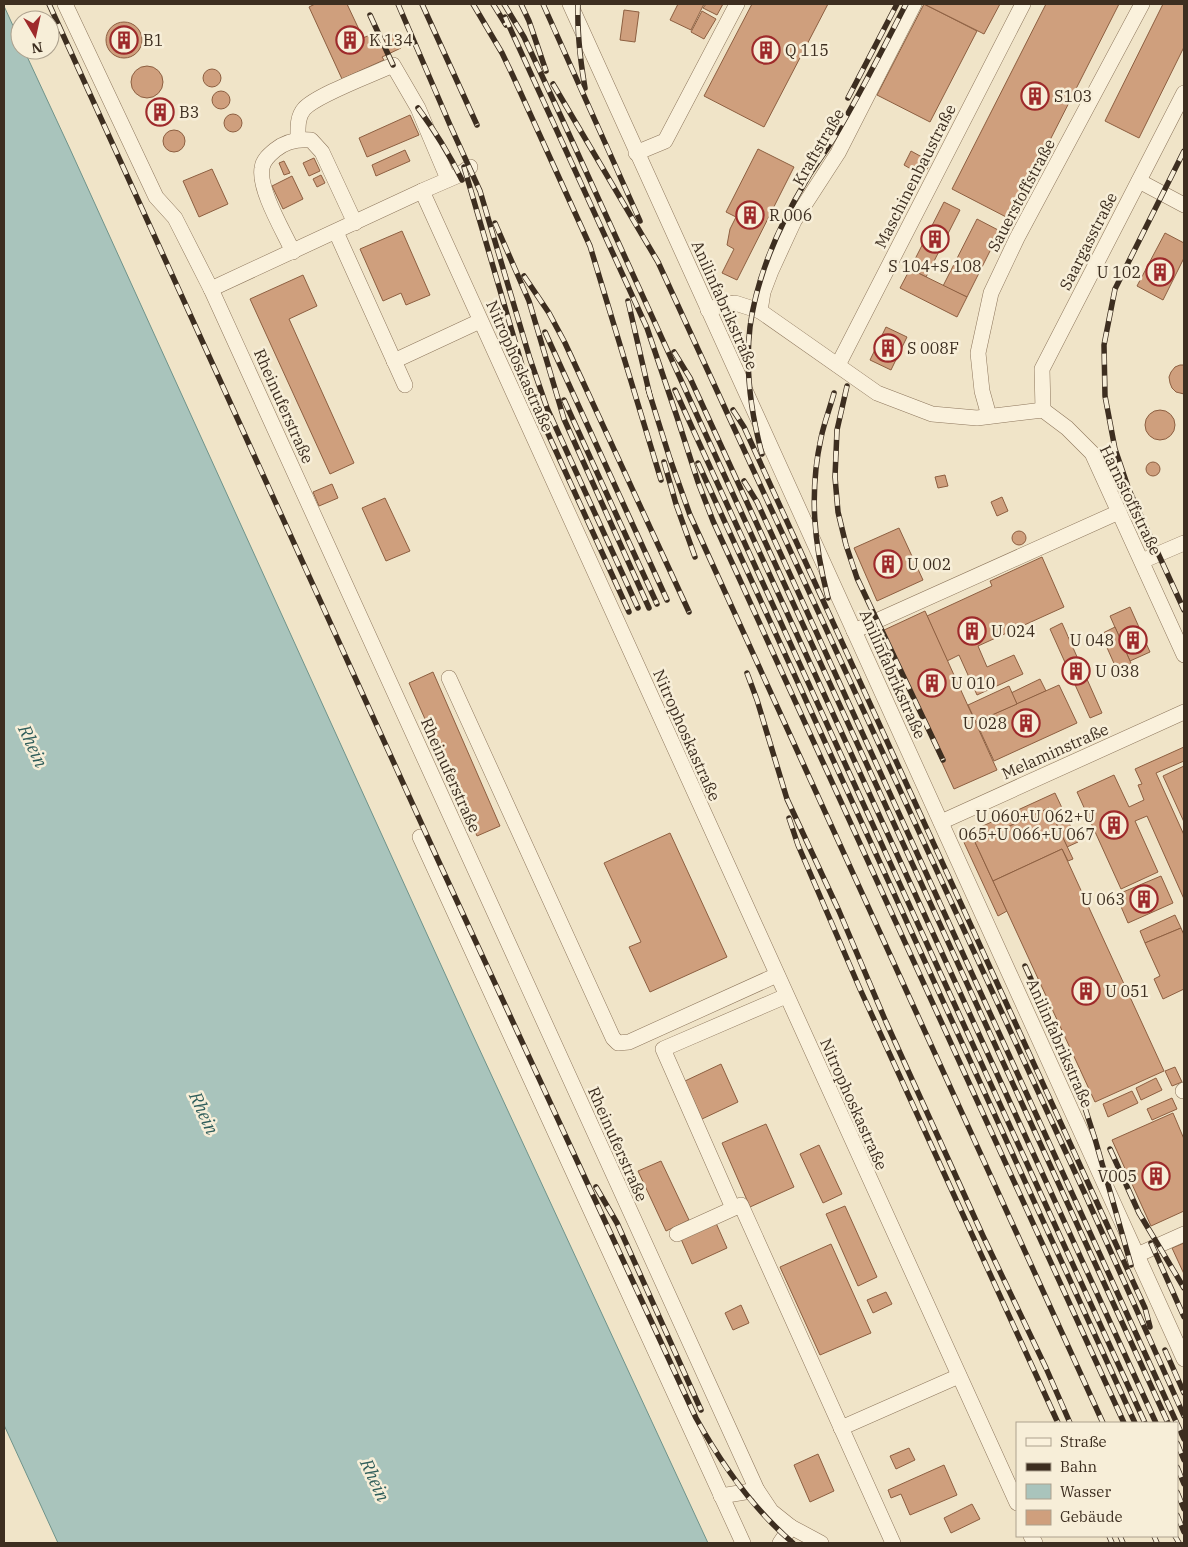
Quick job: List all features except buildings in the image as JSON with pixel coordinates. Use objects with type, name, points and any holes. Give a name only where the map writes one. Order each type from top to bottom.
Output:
[{"type":"street","name":"Rheinuferstraße","points":[[65,4],[156,197],[175,218],[212,289],[756,1490],[771,1511],[791,1527],[821,1543]]},
{"type":"street","name":"Anilinfabrikstraße","points":[[570,4],[1184,1359]]},
{"type":"street","points":[[636,153],[665,141],[738,4]]},
{"type":"street","name":"Kraftstraße","points":[[760,310],[763,292],[771,271],[794,221],[838,152],[914,4]]},
{"type":"street","name":"Maschinenbaustraße","points":[[838,365],[1023,4]]},
{"type":"street","name":"Sauerstoffstraße","points":[[989,416],[982,390],[978,353],[991,292],[1016,238],[1142,4]]},
{"type":"street","points":[[298,139],[298,122],[304,109],[319,98],[393,65],[418,108],[448,180]]},
{"type":"street","name":"Saargasstraße","points":[[1044,410],[1042,369],[1184,93]]},
{"type":"street","points":[[293,252],[262,182],[262,168],[267,156],[281,145],[298,139],[312,140],[322,152],[355,223]]},
{"type":"street","points":[[212,289],[459,175],[470,167]]},
{"type":"street","points":[[1139,181],[1184,205]]},
{"type":"street","name":"Nitrophoskastraße","points":[[422,192],[1016,1502]]},
{"type":"street","points":[[336,232],[405,385]]},
{"type":"street","points":[[708,310],[721,305],[735,303],[760,310],[877,393],[932,414],[977,418],[1044,410]]},
{"type":"street","points":[[394,361],[480,321]]},
{"type":"street","name":"Harnstoffstraße","points":[[1044,410],[1067,428],[1092,453],[1184,655]]},
{"type":"street","points":[[854,631],[1119,512]]},
{"type":"street","points":[[1142,561],[1184,543]]},
{"type":"street","points":[[449,678],[612,1038],[618,1044],[629,1042],[655,1031],[777,975]]},
{"type":"street","name":"Melaminstraße","points":[[940,822],[1184,712]]},
{"type":"street","points":[[420,837],[743,1543]]},
{"type":"street","points":[[663,1049],[786,996]]},
{"type":"street","points":[[655,1031],[733,1208]]},
{"type":"street","points":[[678,1234],[740,1205],[893,1543]]},
{"type":"street","points":[[1137,1255],[1184,1234]]},
{"type":"street","points":[[841,1428],[958,1376]]},
{"type":"street","points":[[721,1496],[756,1490]]},
{"type":"street","points":[[780,1543],[791,1527]]},
{"type":"water","name":"Rhein","points":[[4,6],[10,19],[10,60],[29,60],[471,1031],[708,1543],[58,1543],[4,1425]]},
{"type":"railway","points":[[49,4],[438,860],[696,1418],[716,1452],[739,1485],[764,1515],[793,1543]]},
{"type":"railway","points":[[398,4],[480,191],[530,359],[547,408],[638,608]]},
{"type":"railway","points":[[422,4],[477,125]]},
{"type":"railway","points":[[473,4],[502,53],[590,246],[661,480]]},
{"type":"railway","points":[[493,4],[506,25]]},
{"type":"railway","points":[[504,4],[524,37],[563,121],[1156,1422]]},
{"type":"railway","points":[[521,4],[529,21],[546,71]]},
{"type":"railway","points":[[543,4],[640,221]]},
{"type":"railway","points":[[578,4],[579,46],[585,88]]},
{"type":"railway","points":[[848,98],[897,4]]},
{"type":"railway","points":[[762,454],[752,407],[748,359],[753,307],[764,269],[779,232],[797,196],[847,116],[906,4]]},
{"type":"railway","points":[[370,15],[393,65]]},
{"type":"railway","points":[[505,17],[647,328],[698,482],[713,521],[1124,1422]]},
{"type":"railway","points":[[553,84],[658,262],[1085,1194],[1184,1416]]},
{"type":"railway","points":[[418,108],[442,143],[462,180]]},
{"type":"railway","points":[[1184,151],[1115,289],[1104,345],[1105,396],[1115,449],[1129,490],[1184,610]]},
{"type":"railway","points":[[464,167],[528,386],[629,612]]},
{"type":"railway","points":[[495,223],[529,301],[564,419],[649,608]]},
{"type":"railway","points":[[524,276],[549,313],[565,343],[689,612]]},
{"type":"railway","points":[[628,301],[650,396]]},
{"type":"railway","points":[[545,332],[667,600]]},
{"type":"railway","points":[[674,352],[690,378],[1168,1422]]},
{"type":"railway","points":[[847,386],[837,430],[835,477],[838,512],[846,545],[857,578],[943,760]]},
{"type":"railway","points":[[648,389],[690,515],[1103,1422]]},
{"type":"railway","points":[[675,390],[1145,1422]]},
{"type":"railway","points":[[828,598],[816,538],[814,499],[817,458],[834,393]]},
{"type":"railway","points":[[564,400],[657,604]]},
{"type":"railway","points":[[733,410],[744,427],[1145,1308],[1150,1327]]},
{"type":"railway","points":[[664,462],[676,504],[695,557]]},
{"type":"railway","points":[[698,463],[1135,1422]]},
{"type":"railway","points":[[744,481],[757,502],[1176,1422]]},
{"type":"railway","points":[[747,673],[787,799],[839,911],[886,1022],[983,1236],[1070,1422]]},
{"type":"railway","points":[[789,818],[798,845],[860,989],[1058,1422]]},
{"type":"railway","points":[[1025,966],[1074,1074],[1095,1139],[1131,1265]]},
{"type":"railway","points":[[1110,1149],[1139,1213],[1184,1288]]},
{"type":"railway","points":[[596,1187],[617,1223],[701,1410]]},
{"type":"railway","points":[[1151,1243],[1184,1317]]},
{"type":"railway","points":[[1165,1350],[1184,1393]]},
{"type":"railway","points":[[1178,1426],[1184,1439]]},
{"type":"railway","points":[[1178,1445],[1184,1460]]},
{"type":"railway","points":[[1178,1469],[1184,1484]]},
{"type":"railway","points":[[1178,1494],[1184,1509]]},
{"type":"railway","points":[[1178,1517],[1184,1532]]},
{"type":"railway","points":[[1109,1537],[1112,1543]]},
{"type":"railway","points":[[1120,1537],[1123,1543]]},
{"type":"railway","points":[[1154,1537],[1157,1543]]},
{"type":"railway","points":[[1176,1537],[1179,1543]]},
{"type":"place","name":"B1","points":[[124,40]]},
{"type":"place","name":"K 134","points":[[350,40]]},
{"type":"place","name":"Q 115","points":[[766,50]]},
{"type":"place","name":"S103","points":[[1035,96]]},
{"type":"place","name":"B3","points":[[160,112]]},
{"type":"place","name":"R 006","points":[[750,215]]},
{"type":"place","name":"S 104+S 108","points":[[935,239]]},
{"type":"place","name":"U 102","points":[[1160,272]]},
{"type":"place","name":"S 008F","points":[[888,348]]},
{"type":"place","name":"U 002","points":[[888,564]]},
{"type":"place","name":"U 024","points":[[972,631]]},
{"type":"place","name":"U 048","points":[[1133,640]]},
{"type":"place","name":"U 038","points":[[1076,671]]},
{"type":"place","name":"U 010","points":[[932,683]]},
{"type":"place","name":"U 028","points":[[1026,723]]},
{"type":"place","name":"U 060+U 062+U 065+U 066+U 067","points":[[1114,825]]},
{"type":"place","name":"U 063","points":[[1144,899]]},
{"type":"place","name":"U 051","points":[[1086,991]]},
{"type":"place","name":"V005","points":[[1156,1176]]}]
